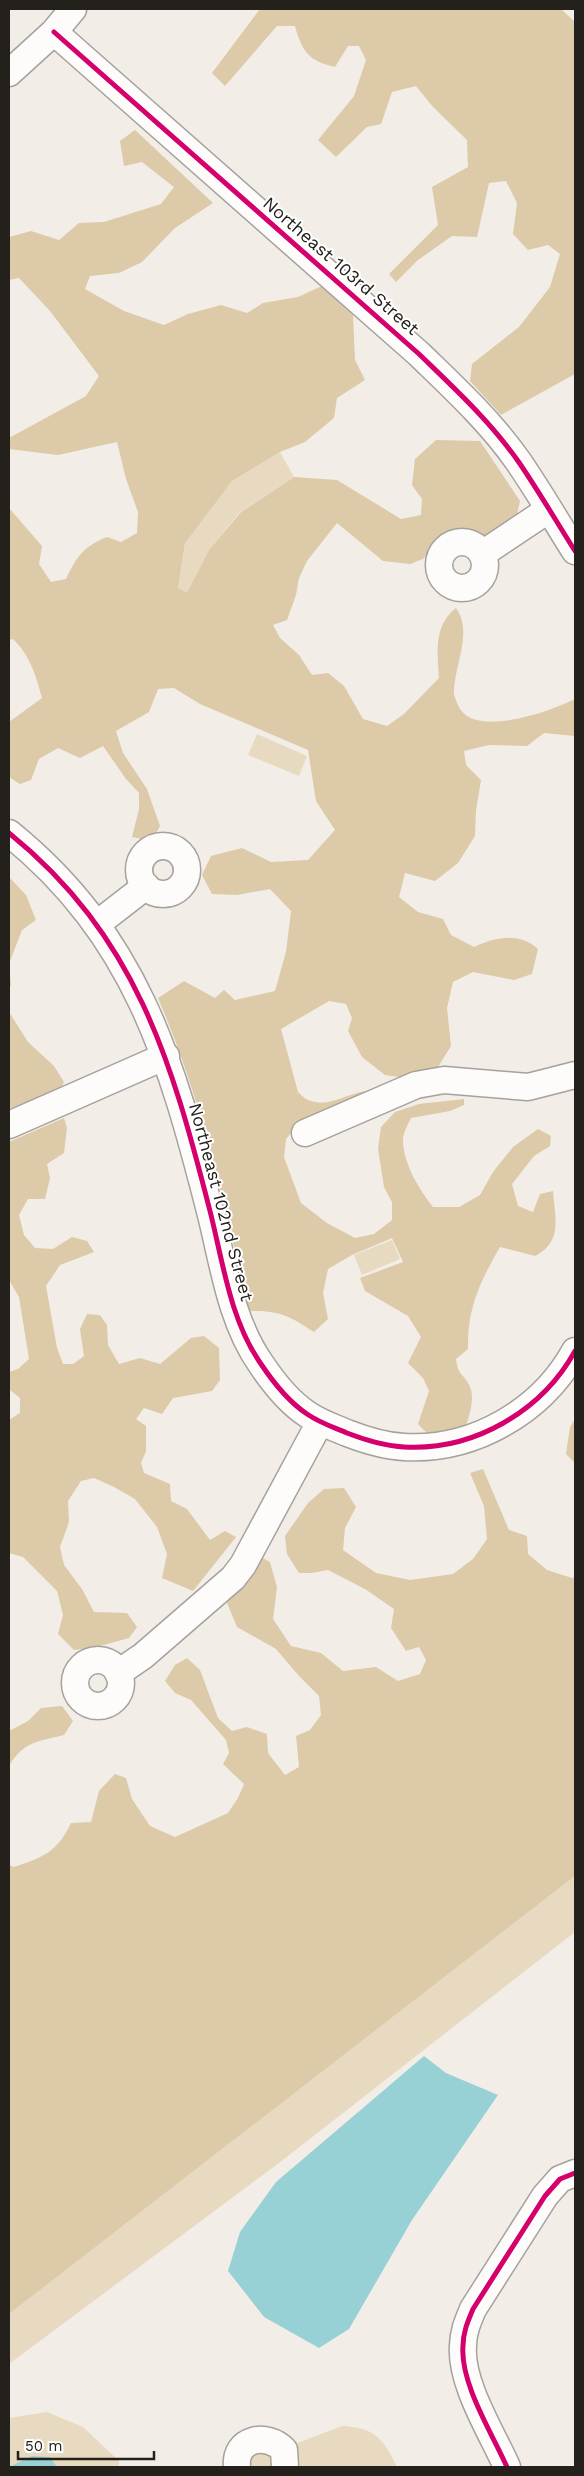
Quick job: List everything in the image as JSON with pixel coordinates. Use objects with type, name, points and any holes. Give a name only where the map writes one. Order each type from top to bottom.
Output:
[{"type":"street","points":[[9,73],[54,32],[73,9]]},
{"type":"street","name":"Northeast 103rd Street","points":[[54,32],[420,354],[495,432],[517,460],[575,551]]},
{"type":"street","points":[[482,554],[548,510]]},
{"type":"street","name":"Northeast 102nd Street","points":[[9,833],[37,856],[65,885],[97,924],[147,1010],[166,1056],[190,1133],[233,1301],[244,1332],[260,1363],[278,1385],[305,1413],[320,1422]]},
{"type":"street","points":[[97,924],[146,886]]},
{"type":"street","points":[[9,1125],[166,1056]]},
{"type":"street","points":[[305,1133],[416,1085],[444,1080],[528,1087],[575,1075]]},
{"type":"street","points":[[118,1673],[143,1656],[233,1578],[243,1565],[320,1422],[360,1438],[405,1447],[467,1439],[492,1430],[522,1413],[566,1368],[575,1352]]},
{"type":"street","points":[[507,2467],[470,2386],[464,2366],[462,2346],[465,2328],[473,2309],[545,2196],[560,2179],[575,2174]]},
{"type":"street","points":[[237,2467],[239,2452],[246,2445],[255,2440],[267,2439],[276,2442],[284,2450],[285,2467]]},
{"type":"shaded area","points":[[260,9],[561,9],[575,22],[575,374],[501,415],[470,381],[472,364],[519,327],[550,287],[560,254],[548,245],[528,250],[513,234],[517,203],[506,181],[489,183],[477,237],[452,236],[418,260],[396,282],[389,274],[438,225],[432,187],[468,167],[467,140],[433,107],[416,86],[392,92],[381,124],[367,127],[336,157],[318,140],[354,96],[366,60],[359,46],[348,46],[335,67],[326,65],[313,58],[304,49],[295,26],[277,26],[225,86],[212,73]]},
{"type":"shaded area","points":[[135,130],[213,203],[175,228],[142,262],[119,273],[90,276],[85,289],[124,311],[164,325],[188,314],[221,305],[247,313],[263,303],[298,297],[322,286],[353,315],[355,360],[365,380],[337,398],[334,418],[305,442],[280,452],[232,481],[185,543],[178,588],[187,593],[209,550],[241,512],[294,477],[337,480],[401,519],[421,515],[422,499],[412,485],[415,459],[436,440],[480,441],[520,501],[517,514],[489,536],[457,533],[436,543],[423,559],[410,564],[383,561],[337,523],[307,561],[299,578],[296,595],[287,620],[273,625],[280,638],[299,655],[312,675],[328,673],[344,686],[363,719],[387,726],[404,714],[439,678],[438,649],[440,631],[444,622],[456,608],[461,617],[463,637],[454,694],[458,705],[466,715],[479,721],[513,720],[549,710],[575,699],[575,736],[544,733],[527,746],[489,745],[464,751],[466,765],[481,780],[476,810],[475,836],[458,863],[435,881],[405,873],[399,897],[418,912],[443,919],[451,935],[474,947],[507,938],[523,940],[531,944],[538,949],[532,974],[514,980],[473,972],[453,982],[447,1008],[451,1046],[438,1067],[413,1079],[385,1075],[362,1057],[348,1031],[352,1018],[346,1004],[329,1001],[281,1029],[298,1092],[305,1099],[319,1103],[334,1101],[364,1091],[371,1091],[296,1127],[286,1139],[284,1157],[301,1203],[327,1223],[355,1238],[374,1234],[392,1220],[392,1202],[384,1187],[378,1149],[381,1127],[395,1112],[419,1104],[464,1099],[464,1105],[450,1111],[411,1118],[404,1134],[404,1149],[409,1167],[417,1184],[433,1207],[459,1207],[480,1195],[493,1172],[513,1147],[538,1129],[551,1136],[550,1146],[534,1156],[512,1184],[518,1206],[533,1212],[540,1194],[553,1191],[556,1220],[554,1236],[544,1250],[535,1256],[500,1247],[486,1272],[472,1308],[468,1349],[456,1359],[459,1371],[468,1383],[472,1393],[472,1404],[466,1426],[431,1437],[418,1424],[429,1391],[423,1378],[408,1363],[421,1337],[408,1316],[365,1291],[360,1278],[403,1262],[392,1238],[352,1255],[328,1269],[323,1293],[328,1319],[314,1332],[284,1315],[249,1311],[221,1191],[200,1113],[174,1036],[158,998],[184,981],[215,998],[224,990],[235,1000],[275,991],[286,952],[291,911],[270,889],[237,895],[212,894],[202,875],[211,856],[242,848],[271,862],[308,860],[335,830],[316,801],[308,750],[200,704],[174,688],[158,689],[149,712],[116,731],[123,753],[147,789],[160,826],[152,841],[132,837],[139,809],[139,793],[126,779],[103,746],[80,758],[58,748],[39,759],[31,780],[20,784],[9,777],[9,722],[42,698],[35,674],[28,659],[13,639],[9,640],[9,508],[42,546],[39,564],[51,582],[66,579],[77,558],[92,545],[107,537],[121,542],[137,533],[138,512],[126,479],[117,442],[58,455],[9,449],[9,438],[86,396],[99,376],[50,311],[19,278],[9,280],[9,237],[31,231],[59,240],[79,223],[104,222],[161,204],[174,187],[142,162],[124,166],[120,141]]},
{"type":"shaded area","points":[[280,452],[294,477],[240,512],[209,550],[187,594],[178,588],[185,543],[202,519],[232,481]]},
{"type":"shaded area","points":[[257,734],[307,756],[299,776],[248,755]]},
{"type":"shaded area","points":[[9,877],[26,895],[36,920],[22,930],[9,964]]},
{"type":"shaded area","points":[[9,964],[11,985],[9,988]]},
{"type":"shaded area","points":[[9,1012],[28,1042],[54,1066],[64,1082],[59,1092],[11,1108],[9,1107]]},
{"type":"shaded area","points":[[64,1118],[67,1128],[64,1153],[47,1164],[50,1178],[45,1199],[28,1199],[19,1215],[24,1235],[35,1248],[53,1249],[72,1237],[87,1241],[94,1252],[60,1265],[46,1286],[57,1348],[63,1364],[73,1364],[84,1356],[80,1329],[87,1314],[100,1315],[107,1325],[108,1345],[119,1364],[140,1358],[160,1364],[191,1338],[204,1336],[219,1348],[220,1380],[212,1391],[173,1398],[162,1414],[144,1408],[136,1419],[146,1426],[146,1451],[141,1463],[144,1473],[170,1484],[171,1501],[187,1509],[210,1540],[225,1531],[236,1537],[193,1591],[162,1578],[167,1554],[157,1527],[135,1499],[94,1478],[81,1481],[68,1501],[69,1522],[60,1547],[64,1565],[82,1589],[94,1612],[127,1613],[137,1627],[129,1638],[93,1648],[74,1650],[58,1634],[63,1615],[57,1591],[23,1557],[9,1553],[9,1420],[20,1413],[20,1398],[9,1389],[9,1372],[18,1369],[29,1359],[19,1297],[9,1280],[9,1142]]},
{"type":"shaded area","points":[[392,1240],[400,1259],[362,1275],[354,1255]]},
{"type":"shaded area","points":[[575,1419],[575,1463],[566,1454],[570,1427]]},
{"type":"shaded area","points":[[483,1469],[509,1530],[527,1536],[528,1554],[547,1570],[572,1578],[575,1577],[575,1876],[9,2314],[9,1865],[14,1867],[49,1852],[60,1841],[71,1823],[91,1822],[99,1791],[115,1774],[126,1778],[132,1799],[150,1826],[175,1837],[228,1813],[238,1798],[244,1784],[223,1764],[229,1753],[226,1740],[191,1700],[175,1693],[165,1681],[175,1665],[187,1658],[200,1670],[218,1718],[232,1731],[247,1727],[267,1734],[268,1753],[285,1775],[299,1767],[296,1736],[310,1730],[321,1715],[319,1696],[276,1649],[237,1627],[227,1603],[261,1557],[270,1562],[277,1587],[273,1619],[291,1646],[321,1653],[343,1671],[376,1667],[398,1681],[420,1674],[426,1660],[419,1647],[406,1651],[391,1628],[394,1609],[365,1589],[328,1570],[299,1573],[287,1554],[285,1536],[308,1503],[324,1489],[344,1488],[356,1507],[345,1528],[343,1550],[376,1573],[410,1580],[453,1574],[473,1559],[487,1539],[484,1506],[470,1473]]},
{"type":"shaded area","points":[[62,1706],[73,1721],[64,1735],[39,1741],[26,1747],[9,1766],[9,1731],[28,1721],[41,1708]]},
{"type":"shaded area","points":[[575,1876],[575,1932],[279,2163],[9,2364],[9,2314]]},
{"type":"shaded area","points":[[47,2412],[83,2427],[119,2461],[119,2467],[9,2467],[9,2418]]},
{"type":"shaded area","points":[[342,2426],[362,2429],[377,2436],[397,2467],[237,2467],[239,2452],[295,2444]]},
{"type":"water","points":[[424,2056],[446,2073],[498,2095],[412,2220],[349,2329],[319,2348],[264,2317],[228,2271],[240,2232],[276,2182]]},
{"type":"water","points":[[32,2456],[50,2457],[57,2467],[9,2467]]},
{"type":"cycle path","points":[[54,32],[419,354],[458,392],[507,446],[540,494],[575,551]]},
{"type":"cycle path","points":[[9,833],[52,873],[88,914],[118,958],[142,1004],[163,1052],[180,1102],[210,1211],[229,1290],[242,1329],[250,1347],[266,1371],[294,1404],[322,1422],[354,1436],[382,1444],[404,1447],[456,1442],[480,1434],[503,1423],[525,1409],[561,1373],[575,1351]]},
{"type":"cycle path","points":[[507,2467],[478,2408],[466,2376],[463,2360],[465,2331],[473,2309],[545,2196],[560,2179],[575,2173]]}]
